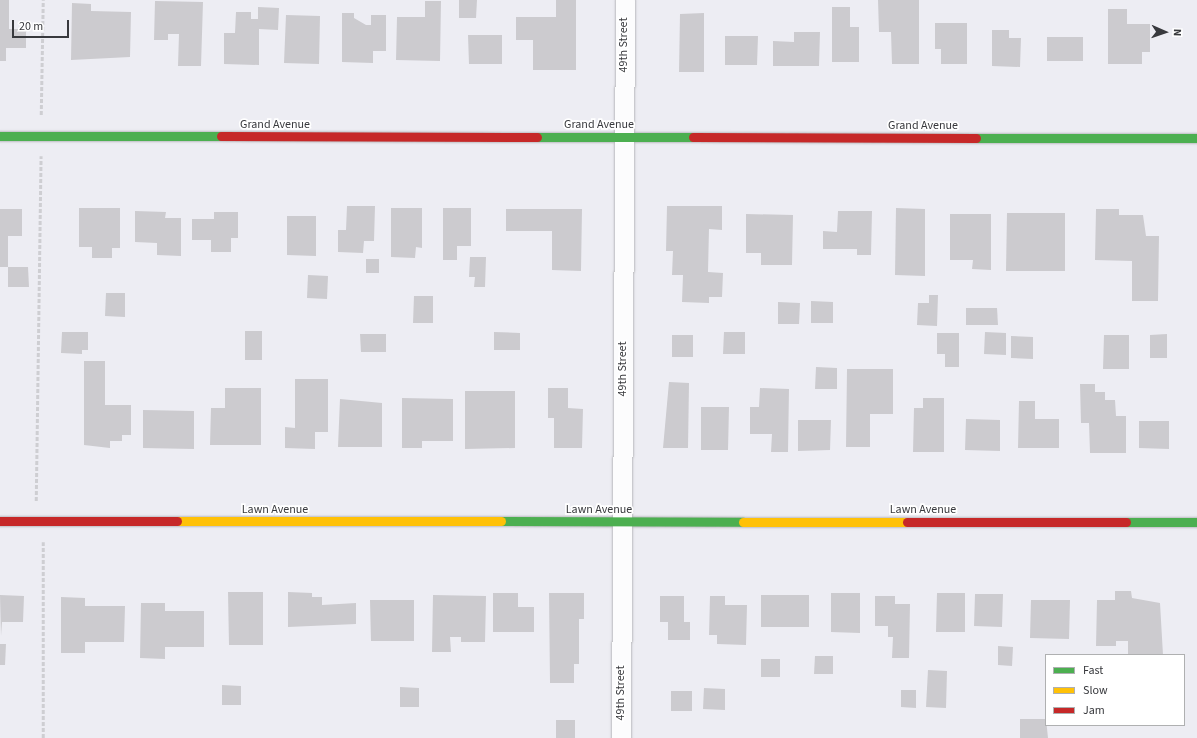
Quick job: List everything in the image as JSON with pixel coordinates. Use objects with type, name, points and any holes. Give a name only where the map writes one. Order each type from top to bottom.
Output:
[{"type":"street","name":"49th Street","points":[[621,738],[625,0]]},
{"type":"street","name":"Grand Avenue","points":[[0,136],[1197,138]]},
{"type":"street","name":"Lawn Avenue","points":[[0,521],[1197,522]]},
{"type":"path","points":[[43,0],[39,521],[43,738]]},
{"type":"building","points":[[0,0],[9,0],[9,29],[26,29],[26,48],[6,48],[6,61],[0,61]]},
{"type":"building","points":[[459,0],[477,0],[476,18],[459,18]]},
{"type":"building","points":[[556,0],[576,0],[576,70],[533,70],[533,40],[516,40],[516,17],[556,17]]},
{"type":"building","points":[[878,0],[919,0],[919,64],[892,64],[891,32],[879,32]]},
{"type":"building","points":[[155,1],[203,2],[201,66],[178,66],[179,34],[168,34],[168,40],[154,40]]},
{"type":"building","points":[[425,1],[441,1],[440,61],[396,60],[397,17],[425,17]]},
{"type":"building","points":[[72,3],[91,4],[91,11],[131,12],[130,57],[71,60]]},
{"type":"building","points":[[258,7],[279,8],[278,30],[259,29],[259,65],[224,64],[224,33],[235,33],[236,12],[251,12],[251,19],[258,19]]},
{"type":"building","points":[[832,7],[850,7],[850,27],[859,27],[859,62],[832,62]]},
{"type":"building","points":[[1108,9],[1127,9],[1127,24],[1150,24],[1150,52],[1142,52],[1142,64],[1108,64]]},
{"type":"building","points":[[342,13],[354,13],[354,18],[366,25],[371,25],[371,15],[386,15],[386,51],[373,51],[373,63],[342,62]]},
{"type":"building","points":[[704,13],[704,72],[679,72],[680,14]]},
{"type":"building","points":[[286,15],[320,16],[319,64],[284,63]]},
{"type":"building","points":[[935,23],[967,23],[967,64],[941,64],[941,49],[935,49]]},
{"type":"building","points":[[992,30],[1009,30],[1009,38],[1021,38],[1020,67],[992,66]]},
{"type":"building","points":[[794,32],[820,32],[819,66],[773,66],[773,41],[794,42]]},
{"type":"building","points":[[468,35],[502,35],[502,64],[469,64]]},
{"type":"building","points":[[725,36],[758,36],[757,65],[725,65]]},
{"type":"building","points":[[1047,37],[1083,37],[1083,61],[1047,61]]},
{"type":"building","points":[[347,206],[375,206],[374,241],[364,241],[363,253],[338,252],[338,230],[346,230]]},
{"type":"building","points":[[667,206],[722,206],[722,230],[709,229],[708,272],[723,273],[722,297],[709,297],[709,303],[682,302],[683,275],[672,275],[673,251],[666,251]]},
{"type":"building","points":[[79,208],[120,208],[120,248],[112,248],[112,258],[92,258],[92,247],[79,247]]},
{"type":"building","points":[[391,208],[422,208],[422,248],[416,247],[415,258],[391,257]]},
{"type":"building","points":[[443,208],[471,208],[471,246],[457,246],[457,260],[443,260]]},
{"type":"building","points":[[896,208],[925,209],[925,276],[895,275]]},
{"type":"building","points":[[0,209],[22,209],[22,236],[8,236],[8,267],[0,267]]},
{"type":"building","points":[[506,209],[582,209],[581,271],[552,270],[552,231],[506,231]]},
{"type":"building","points":[[1096,209],[1119,209],[1119,215],[1143,215],[1146,236],[1159,236],[1158,301],[1132,301],[1132,261],[1095,260]]},
{"type":"building","points":[[135,211],[166,212],[165,218],[181,218],[181,256],[157,255],[157,243],[135,242]]},
{"type":"building","points":[[838,211],[872,211],[871,255],[857,255],[857,249],[823,249],[823,231],[837,232]]},
{"type":"building","points":[[214,212],[238,212],[238,238],[231,238],[231,252],[211,252],[211,240],[192,240],[192,219],[214,219]]},
{"type":"building","points":[[1007,213],[1065,213],[1065,271],[1006,271]]},
{"type":"building","points":[[746,214],[793,215],[792,265],[761,265],[761,253],[746,253]]},
{"type":"building","points":[[950,214],[991,214],[991,270],[972,269],[973,260],[950,260]]},
{"type":"building","points":[[287,216],[316,216],[316,256],[287,255]]},
{"type":"building","points":[[470,257],[486,257],[485,287],[474,287],[475,277],[469,277]]},
{"type":"building","points":[[366,259],[379,259],[379,273],[366,273]]},
{"type":"building","points":[[8,267],[28,267],[29,287],[8,287]]},
{"type":"building","points":[[308,275],[328,276],[327,299],[307,298]]},
{"type":"building","points":[[106,293],[125,293],[125,317],[105,316]]},
{"type":"building","points":[[929,295],[938,295],[937,326],[917,325],[918,303],[929,303]]},
{"type":"building","points":[[414,296],[433,296],[433,323],[413,323]]},
{"type":"building","points":[[811,301],[833,302],[833,323],[811,323]]},
{"type":"building","points":[[778,302],[800,303],[799,324],[778,324]]},
{"type":"building","points":[[966,308],[997,308],[998,325],[966,325]]},
{"type":"building","points":[[245,331],[262,331],[262,360],[245,360]]},
{"type":"building","points":[[62,332],[88,332],[88,350],[82,350],[82,354],[61,353]]},
{"type":"building","points":[[494,332],[520,333],[520,350],[494,350]]},
{"type":"building","points":[[724,332],[745,332],[745,354],[723,354]]},
{"type":"building","points":[[985,332],[1006,333],[1006,355],[984,354]]},
{"type":"building","points":[[937,333],[959,333],[959,367],[945,367],[945,354],[937,354]]},
{"type":"building","points":[[360,334],[386,334],[386,352],[361,352]]},
{"type":"building","points":[[1167,334],[1167,358],[1150,358],[1150,335]]},
{"type":"building","points":[[672,335],[693,335],[693,357],[672,357]]},
{"type":"building","points":[[1104,335],[1129,335],[1129,369],[1103,369]]},
{"type":"building","points":[[1011,336],[1033,337],[1033,359],[1011,358]]},
{"type":"building","points":[[84,361],[105,361],[105,405],[131,405],[131,435],[122,435],[122,441],[110,441],[110,448],[84,445]]},
{"type":"building","points":[[816,367],[837,368],[837,389],[815,389]]},
{"type":"building","points":[[847,369],[893,369],[893,414],[870,414],[870,447],[846,447]]},
{"type":"building","points":[[295,379],[328,379],[328,432],[315,432],[315,449],[285,448],[285,427],[295,428]]},
{"type":"building","points":[[669,382],[689,383],[688,448],[663,448]]},
{"type":"building","points":[[1080,384],[1095,384],[1095,392],[1105,392],[1105,400],[1115,400],[1116,416],[1126,416],[1126,453],[1090,453],[1089,423],[1081,423]]},
{"type":"building","points":[[225,388],[261,388],[261,445],[210,445],[211,408],[225,408]]},
{"type":"building","points":[[548,388],[568,388],[568,408],[583,409],[582,448],[554,448],[554,418],[548,418]]},
{"type":"building","points":[[760,388],[789,389],[788,452],[771,452],[772,434],[750,434],[750,407],[759,407]]},
{"type":"building","points":[[465,391],[515,391],[515,448],[465,449]]},
{"type":"building","points":[[402,398],[453,399],[453,441],[422,441],[422,448],[402,448]]},
{"type":"building","points":[[923,398],[944,398],[944,452],[913,452],[914,408],[923,408]]},
{"type":"building","points":[[340,399],[382,403],[382,447],[338,447]]},
{"type":"building","points":[[1019,401],[1035,401],[1035,419],[1059,419],[1059,448],[1018,448]]},
{"type":"building","points":[[701,407],[729,407],[728,450],[701,450]]},
{"type":"building","points":[[143,410],[194,411],[194,449],[143,448]]},
{"type":"building","points":[[966,419],[1000,420],[1000,451],[965,450]]},
{"type":"building","points":[[798,420],[831,420],[830,450],[798,451]]},
{"type":"building","points":[[1139,421],[1169,421],[1169,449],[1139,448]]},
{"type":"building","points":[[1115,591],[1131,591],[1132,598],[1160,603],[1163,654],[1128,654],[1128,641],[1116,641],[1116,646],[1096,646],[1097,600],[1115,600]]},
{"type":"building","points":[[228,592],[263,592],[263,645],[229,645]]},
{"type":"building","points":[[288,592],[312,593],[312,597],[322,597],[322,605],[356,603],[356,624],[288,627]]},
{"type":"building","points":[[493,593],[518,593],[518,607],[534,607],[534,632],[493,632]]},
{"type":"building","points":[[549,593],[584,593],[584,619],[579,619],[579,664],[574,664],[574,683],[550,683]]},
{"type":"building","points":[[831,593],[860,593],[860,633],[831,632]]},
{"type":"building","points":[[937,593],[965,593],[965,632],[936,632]]},
{"type":"building","points":[[975,594],[1003,594],[1002,627],[974,626]]},
{"type":"building","points":[[0,595],[24,596],[23,622],[2,622],[1,636]]},
{"type":"building","points":[[433,595],[486,596],[485,642],[461,642],[461,637],[450,637],[451,652],[432,652]]},
{"type":"building","points":[[761,595],[809,595],[809,627],[761,627]]},
{"type":"building","points":[[660,596],[684,596],[684,622],[690,622],[690,640],[668,640],[668,622],[660,622]]},
{"type":"building","points":[[710,596],[725,596],[725,605],[747,605],[746,645],[717,644],[717,635],[709,635]]},
{"type":"building","points":[[875,596],[895,596],[895,604],[910,604],[909,658],[892,658],[893,637],[888,637],[888,626],[875,626]]},
{"type":"building","points":[[61,597],[85,598],[85,606],[125,606],[124,642],[85,642],[85,653],[61,653]]},
{"type":"building","points":[[370,600],[414,600],[414,641],[371,641]]},
{"type":"building","points":[[1031,600],[1070,600],[1069,639],[1030,638]]},
{"type":"building","points":[[141,603],[165,603],[165,611],[204,611],[204,647],[165,647],[165,659],[140,658]]},
{"type":"building","points":[[0,644],[6,644],[5,665],[0,665]]},
{"type":"building","points":[[998,646],[1013,647],[1012,666],[998,665]]},
{"type":"building","points":[[815,656],[833,656],[833,674],[814,674]]},
{"type":"building","points":[[761,659],[780,659],[780,677],[761,677]]},
{"type":"building","points":[[928,670],[947,671],[946,708],[926,707]]},
{"type":"building","points":[[222,685],[241,686],[241,705],[222,705]]},
{"type":"building","points":[[400,687],[419,688],[419,707],[400,707]]},
{"type":"building","points":[[704,688],[725,689],[725,710],[703,709]]},
{"type":"building","points":[[901,690],[916,690],[916,708],[901,707]]},
{"type":"building","points":[[671,691],[692,691],[692,711],[671,711]]},
{"type":"building","points":[[1020,719],[1045,719],[1048,738],[1020,738]]},
{"type":"building","points":[[556,720],[575,720],[575,738],[556,738]]},
{"type":"traffic: fast","points":[[0,136],[221,136]]},
{"type":"traffic: fast","points":[[537,137],[693,137]]},
{"type":"traffic: fast","points":[[976,138],[1197,138]]},
{"type":"traffic: fast","points":[[501,521],[743,522]]},
{"type":"traffic: fast","points":[[1126,522],[1197,522]]},
{"type":"traffic: slow","points":[[177,521],[501,521]]},
{"type":"traffic: slow","points":[[743,522],[907,522]]},
{"type":"traffic: jam","points":[[221,136],[537,137]]},
{"type":"traffic: jam","points":[[693,137],[976,138]]},
{"type":"traffic: jam","points":[[0,521],[177,521]]},
{"type":"traffic: jam","points":[[907,522],[1126,522]]}]
